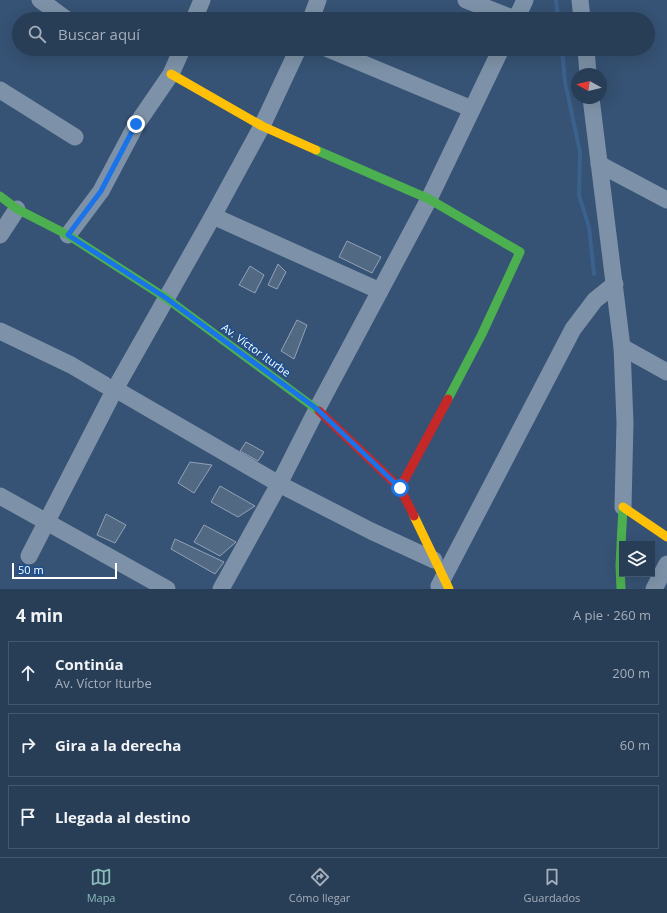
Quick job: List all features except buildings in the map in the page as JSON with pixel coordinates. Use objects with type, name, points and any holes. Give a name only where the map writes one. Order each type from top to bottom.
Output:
[{"type":"street","points":[[40,0],[56,12]]},
{"type":"street","points":[[197,12],[202,0]]},
{"type":"street","points":[[314,12],[318,0]]},
{"type":"street","points":[[466,0],[498,12]]},
{"type":"street","points":[[519,12],[525,0]]},
{"type":"street","points":[[580,0],[581,12]]},
{"type":"street","points":[[68,235],[101,191],[136,124],[171,74],[179,56]]},
{"type":"street","points":[[29,556],[47,522],[110,387],[166,298],[213,216],[262,126],[295,56]]},
{"type":"street","points":[[345,56],[472,109]]},
{"type":"street","points":[[221,589],[279,484],[317,409],[429,199],[498,56]]},
{"type":"street","points":[[587,56],[588,68]]},
{"type":"street","points":[[171,74],[262,126],[429,199],[520,252],[482,334],[400,488]]},
{"type":"street","points":[[0,90],[75,137]]},
{"type":"street","points":[[592,104],[622,347],[625,423],[620,565],[621,589]]},
{"type":"street","points":[[599,164],[667,200]]},
{"type":"street","name":"Av. Víctor Iturbe","points":[[0,196],[17,209],[68,235],[166,298],[317,409],[400,488],[434,560],[443,585]]},
{"type":"street","points":[[0,235],[17,209]]},
{"type":"street","points":[[213,216],[380,291]]},
{"type":"street","points":[[443,585],[573,329],[594,300],[615,284]]},
{"type":"street","points":[[0,331],[72,365],[279,484],[371,531],[434,560]]},
{"type":"street","points":[[622,347],[667,372]]},
{"type":"street","points":[[0,496],[167,589]]},
{"type":"street","points":[[623,507],[667,537]]},
{"type":"street","points":[[654,589],[667,564]]},
{"type":"waterway","points":[[556,0],[557,12]]},
{"type":"waterway","points":[[563,56],[565,82],[580,152],[579,195],[589,227],[594,274]]},
{"type":"traffic: fast","points":[[316,150],[429,199],[520,252],[482,334],[448,399]]},
{"type":"traffic: fast","points":[[0,196],[17,209],[68,235],[166,298],[319,411]]},
{"type":"traffic: fast","points":[[621,589],[620,565],[623,507]]},
{"type":"traffic: slow","points":[[171,74],[262,126],[316,150]]},
{"type":"traffic: slow","points":[[623,507],[667,537]]},
{"type":"traffic: slow","points":[[414,516],[449,589]]},
{"type":"traffic: jam","points":[[400,488],[448,399]]},
{"type":"traffic: jam","points":[[319,411],[400,488],[414,516]]},
{"type":"route","points":[[136,124],[101,191],[68,235],[166,298],[317,409],[400,488]]}]
